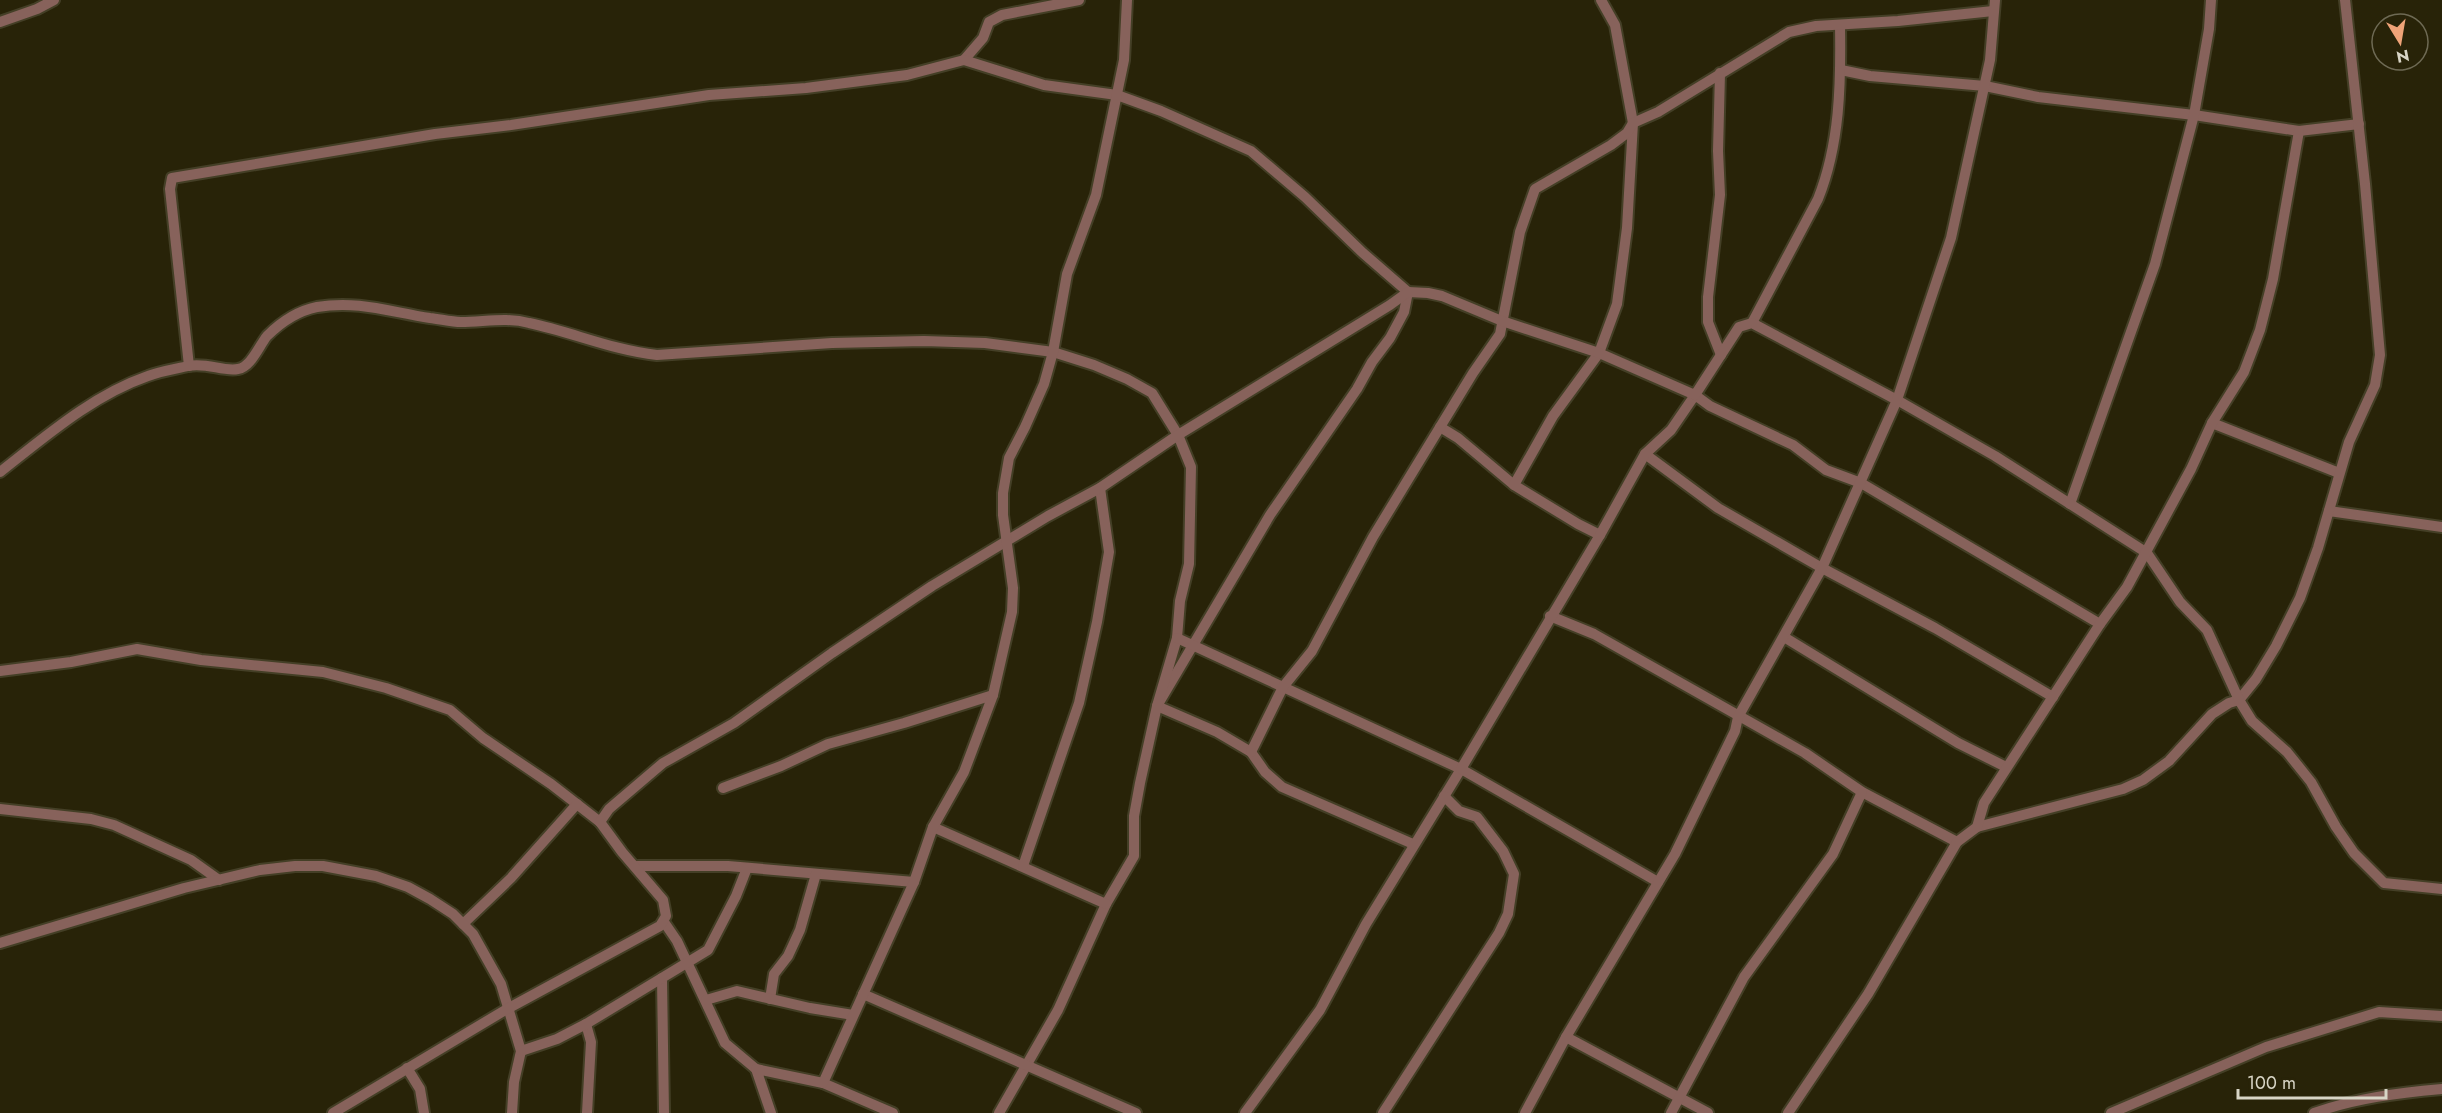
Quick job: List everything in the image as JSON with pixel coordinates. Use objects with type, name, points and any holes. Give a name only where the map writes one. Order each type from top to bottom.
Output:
[{"type":"street","points":[[0,22],[37,9],[54,0]]},
{"type":"street","points":[[964,60],[982,38],[989,22],[1002,15],[1079,0]]},
{"type":"street","points":[[823,1083],[914,882],[933,827],[964,772],[993,695],[1012,612],[1013,588],[1003,494],[1009,458],[1044,384],[1053,352],[1067,274],[1096,195],[1124,60],[1127,0]]},
{"type":"street","points":[[1514,485],[1552,416],[1599,353],[1617,304],[1627,228],[1633,123],[1615,26],[1601,0]]},
{"type":"street","points":[[2070,504],[2155,264],[2194,115],[2209,29],[2211,0]]},
{"type":"street","points":[[1788,1113],[1868,994],[1957,842],[1977,827],[2123,789],[2143,780],[2169,761],[2212,714],[2229,703],[2239,700],[2256,679],[2276,646],[2300,598],[2329,511],[2338,473],[2375,385],[2380,355],[2345,0]]},
{"type":"street","points":[[1251,752],[1283,687],[1312,651],[1373,537],[1473,373],[1500,334],[1520,232],[1535,189],[1611,145],[1627,133],[1633,123],[1658,112],[1789,32],[1816,26],[1994,6],[1990,60],[1951,238],[1898,400],[1822,568],[1738,717],[1735,731],[1658,882],[1566,1037],[1525,1113]]},
{"type":"street","points":[[1245,1113],[1320,1010],[1366,924],[1600,535],[1645,454],[1671,430],[1739,327],[1752,323],[1825,182],[1839,108],[1840,25]]},
{"type":"street","points":[[189,366],[170,189],[172,178],[435,134],[511,125],[709,94],[806,88],[907,75],[964,60],[1044,85],[1117,95],[1161,111],[1251,151],[1305,197],[1363,253],[1408,292],[1442,296],[1502,321],[1599,353],[1695,395],[1710,406],[1793,445],[1826,470],[1861,483],[2100,624]]},
{"type":"street","points":[[1841,70],[1870,76],[1985,86],[2038,97],[2194,115],[2299,131],[2359,124]]},
{"type":"street","points":[[1720,73],[1718,151],[1720,195],[1708,297],[1708,322],[1721,355]]},
{"type":"street","points":[[1977,827],[1984,803],[2006,767],[2147,553],[2212,423],[2244,372],[2260,330],[2280,243],[2299,131]]},
{"type":"street","points":[[600,822],[609,809],[663,763],[734,723],[832,653],[932,586],[1100,488],[1178,435],[1408,292]]},
{"type":"street","points":[[1157,706],[1270,515],[1358,389],[1372,362],[1389,338],[1404,312],[1408,292]]},
{"type":"street","points":[[0,472],[45,436],[97,401],[149,376],[189,366],[203,364],[238,369],[248,364],[267,337],[287,318],[306,310],[341,305],[381,307],[408,314],[460,322],[490,319],[528,322],[629,351],[657,355],[832,343],[924,341],[986,343],[1053,352],[1094,365],[1152,393],[1178,435],[1191,467],[1189,564],[1180,600],[1177,638],[1157,706],[1134,816],[1134,856],[1106,904],[1058,1010],[1028,1066],[999,1113]]},
{"type":"street","points":[[1752,323],[1898,400],[1995,456],[2147,553],[2180,602],[2207,630],[2239,700],[2252,721],[2287,752],[2311,782],[2336,827],[2375,877],[2390,885],[2442,890]]},
{"type":"street","points":[[2212,423],[2338,473]]},
{"type":"street","points":[[1440,427],[1458,438],[1514,485],[1600,535]]},
{"type":"street","points":[[1645,454],[1718,508],[1822,568],[1935,628],[2053,697]]},
{"type":"street","points":[[1023,866],[1079,703],[1097,622],[1109,552],[1100,488]]},
{"type":"street","points":[[2329,511],[2442,527]]},
{"type":"street","points":[[1550,615],[1594,634],[1805,753],[1862,792],[1957,842]]},
{"type":"street","points":[[1785,637],[1958,743],[2006,767]]},
{"type":"street","points":[[1177,638],[1461,769],[1658,882]]},
{"type":"street","points":[[0,671],[70,662],[137,649],[201,660],[323,672],[386,688],[450,710],[483,738],[551,783],[600,822],[663,900],[666,908],[664,921],[660,926],[507,1009],[333,1113]]},
{"type":"street","points":[[723,788],[781,766],[828,744],[993,695]]},
{"type":"street","points":[[1157,706],[1218,732],[1251,752],[1265,772],[1282,787],[1413,844]]},
{"type":"street","points":[[1671,1113],[1744,977],[1833,854],[1862,792]]},
{"type":"street","points":[[1383,1113],[1499,933],[1508,914],[1514,874],[1503,851],[1477,818],[1459,811],[1444,796]]},
{"type":"street","points":[[463,924],[543,844],[577,804]]},
{"type":"street","points":[[0,809],[91,819],[114,825],[191,860],[219,880]]},
{"type":"street","points":[[933,827],[1106,904]]},
{"type":"street","points":[[0,943],[219,880],[295,866],[323,866],[352,871],[408,887],[453,914],[474,934],[501,984],[521,1051],[514,1082],[512,1113]]},
{"type":"street","points":[[635,866],[747,868],[914,882]]},
{"type":"street","points":[[521,1051],[557,1039],[586,1024],[708,950],[736,896],[747,868]]},
{"type":"street","points":[[770,999],[774,974],[788,956],[800,930],[816,874]]},
{"type":"street","points":[[664,921],[706,1000],[725,1042],[756,1069],[823,1083],[893,1113]]},
{"type":"street","points":[[662,978],[664,1113]]},
{"type":"street","points":[[706,1000],[737,991],[853,1015]]},
{"type":"street","points":[[863,994],[1136,1113]]},
{"type":"street","points":[[2111,1113],[2266,1047],[2379,1012],[2442,1016]]},
{"type":"street","points":[[586,1024],[591,1041],[587,1113]]},
{"type":"street","points":[[1566,1037],[1708,1113]]},
{"type":"street","points":[[407,1068],[420,1089],[424,1113]]},
{"type":"street","points":[[756,1069],[771,1113]]},
{"type":"street","points":[[2314,1113],[2342,1103],[2383,1095],[2442,1089]]}]
